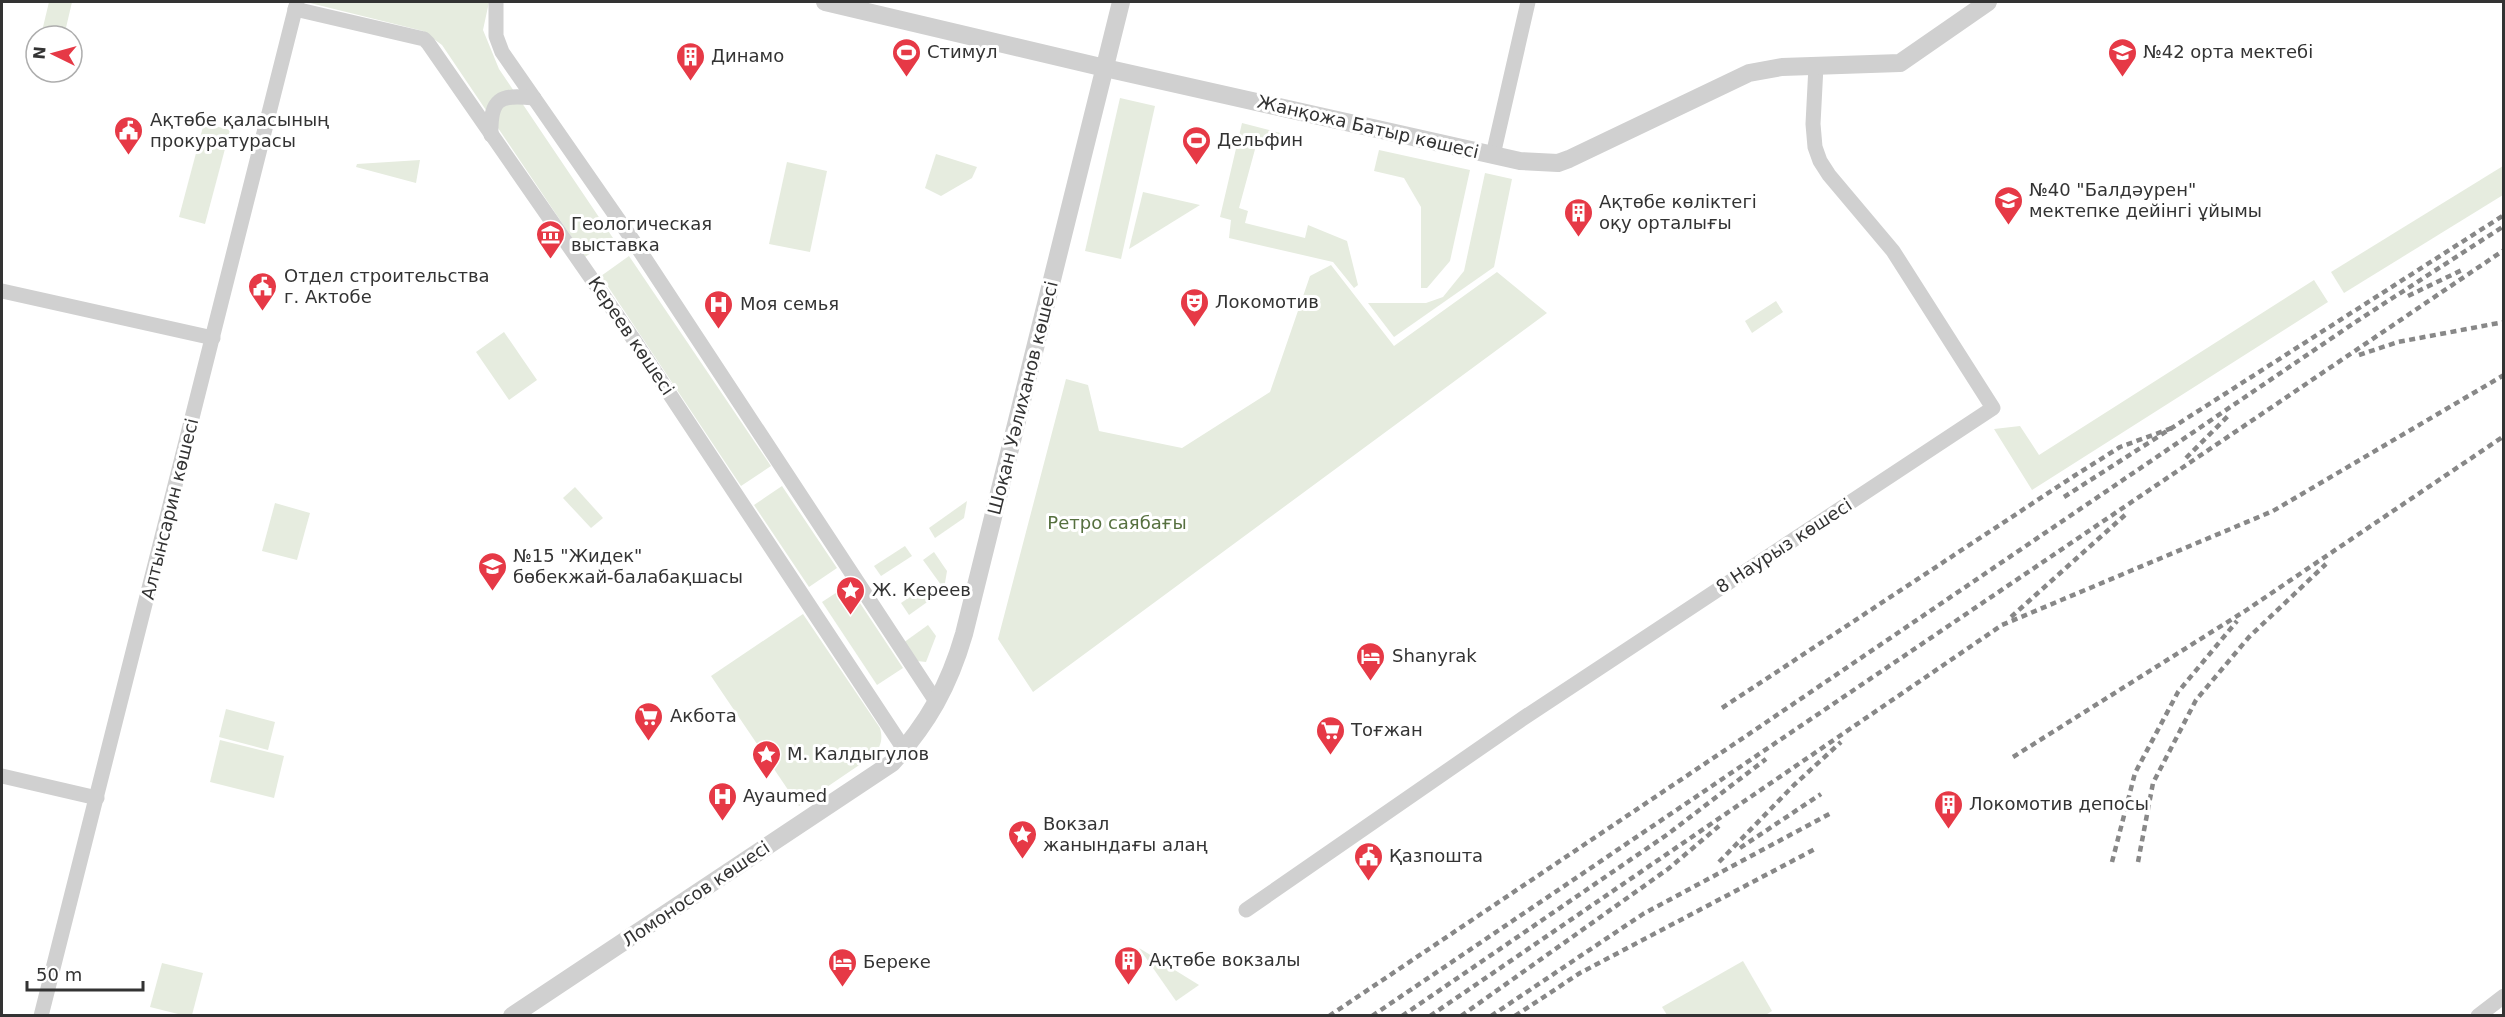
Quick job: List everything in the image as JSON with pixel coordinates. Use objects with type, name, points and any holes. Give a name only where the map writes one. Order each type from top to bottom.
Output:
[{"type":"street","points":[[496,2],[495,36],[502,52],[634,242],[938,703]]},
{"type":"street","name":"Жанқожа Батыр көшесі","points":[[825,2],[1520,162],[1558,163],[1749,73],[1782,67],[1900,63],[1988,2]]},
{"type":"street","name":"Шоқан Уәлиханов көшесі","points":[[879,772],[892,763],[904,749],[938,703],[956,663],[1120,2]]},
{"type":"street","points":[[1493,155],[1528,2]]},
{"type":"street","name":"Кереев көшесі","points":[[296,5],[424,39],[639,346],[904,749]]},
{"type":"street","name":"Алтынсарин көшесі","points":[[41,1016],[296,5]]},
{"type":"street","name":"8 Наурыз көшесі","points":[[1246,910],[1525,717],[1993,408],[1893,251],[1820,161],[1815,147],[1813,124],[1816,66]]},
{"type":"street","points":[[491,135],[490,117],[492,109],[499,100],[509,96],[534,98]]},
{"type":"street","points":[[2,291],[213,338]]},
{"type":"street","name":"Ломоносов көшесі","points":[[512,1016],[879,772]]},
{"type":"street","points":[[2,776],[97,798]]},
{"type":"street","points":[[2478,1016],[2504,996]]},
{"type":"green space","points":[[49,2],[72,2],[67,24],[44,24]]},
{"type":"green space","points":[[311,2],[489,2],[483,30],[499,69],[613,238],[585,257],[442,45],[423,31]]},
{"type":"green space","points":[[1120,98],[1155,106],[1121,259],[1085,251]]},
{"type":"green space","points":[[204,123],[230,130],[205,224],[179,217]]},
{"type":"green space","points":[[1242,123],[1288,135],[1285,145],[1279,147],[1257,142],[1239,208],[1248,211],[1245,223],[1305,238],[1308,225],[1347,241],[1358,285],[1354,288],[1333,262],[1229,238],[1231,220],[1220,217]]},
{"type":"green space","points":[[1379,150],[1470,170],[1450,261],[1427,288],[1421,288],[1421,207],[1404,178],[1374,171]]},
{"type":"green space","points":[[936,154],[977,167],[972,178],[941,196],[925,188]]},
{"type":"green space","points":[[420,160],[416,183],[356,167],[357,164]]},
{"type":"green space","points":[[787,162],[827,171],[810,252],[769,244]]},
{"type":"green space","points":[[2503,166],[2503,195],[2344,293],[2331,272]]},
{"type":"green space","points":[[1485,173],[1512,179],[1494,267],[1394,337],[1368,303],[1426,303],[1443,297],[1464,271]]},
{"type":"green space","points":[[1143,192],[1200,205],[1129,249]]},
{"type":"green space","points":[[629,256],[771,466],[741,486],[601,276]]},
{"type":"green space","name":"Ретро саябағы","points":[[1331,265],[1394,346],[1497,272],[1547,313],[1033,692],[998,639],[1066,379],[1088,385],[1099,431],[1182,448],[1270,392],[1310,276]]},
{"type":"green space","points":[[2314,280],[2328,302],[2032,490],[1994,429],[2020,426],[2039,455]]},
{"type":"green space","points":[[1776,301],[1783,312],[1752,333],[1745,321]]},
{"type":"green space","points":[[504,332],[537,380],[509,400],[476,352]]},
{"type":"green space","points":[[782,486],[837,568],[809,587],[754,505]]},
{"type":"green space","points":[[575,487],[603,518],[591,528],[563,498]]},
{"type":"green space","points":[[967,501],[964,518],[935,538],[929,528]]},
{"type":"green space","points":[[275,503],[310,513],[297,560],[262,551]]},
{"type":"green space","points":[[905,546],[912,556],[881,576],[874,566]]},
{"type":"green space","points":[[934,552],[947,571],[944,589],[923,560]]},
{"type":"green space","points":[[929,584],[937,595],[909,615],[901,603]]},
{"type":"green space","points":[[848,585],[903,668],[877,685],[822,602]]},
{"type":"green space","points":[[803,614],[880,728],[881,739],[874,755],[799,806],[711,676]]},
{"type":"green space","points":[[928,625],[936,636],[926,662],[917,661],[903,643]]},
{"type":"green space","points":[[226,709],[275,722],[268,750],[219,737]]},
{"type":"green space","points":[[220,740],[284,756],[274,798],[210,782]]},
{"type":"green space","points":[[1139,948],[1199,985],[1176,1001]]},
{"type":"green space","points":[[1743,961],[1772,1011],[1764,1016],[1667,1015],[1662,1007]]},
{"type":"green space","points":[[162,963],[203,973],[192,1015],[182,1015],[150,1007]]},
{"type":"railway","points":[[2064,497],[2504,215]]},
{"type":"railway","points":[[1329,1016],[2357,321],[2504,226]]},
{"type":"railway","points":[[1372,1016],[2504,250]]},
{"type":"railway","points":[[2408,296],[2462,270]]},
{"type":"railway","points":[[2359,355],[2398,342],[2504,322]]},
{"type":"railway","points":[[1430,1016],[2002,625],[2273,511],[2504,375]]},
{"type":"railway","points":[[2186,458],[2229,415]]},
{"type":"railway","points":[[1722,708],[2120,447],[2172,428]]},
{"type":"railway","points":[[2013,757],[2245,611],[2504,436]]},
{"type":"railway","points":[[2011,617],[2125,515]]},
{"type":"railway","points":[[2138,862],[2153,783],[2196,700],[2249,637],[2326,564]]},
{"type":"railway","points":[[2112,862],[2135,773],[2178,692],[2237,621]]},
{"type":"railway","points":[[1719,862],[1794,785],[1841,742]]},
{"type":"railway","points":[[1402,1016],[1668,834],[1766,759]]},
{"type":"railway","points":[[1740,848],[1821,794]]},
{"type":"railway","points":[[1491,1016],[1643,914],[1833,812]]},
{"type":"railway","points":[[1461,1016],[1668,869],[1719,826]]},
{"type":"railway","points":[[1515,1016],[1580,973],[1817,848]]},
{"type":"place","name":"Стимул","points":[[906,78]]},
{"type":"place","name":"№42 орта мектебі","points":[[2122,78]]},
{"type":"place","name":"Динамо","points":[[690,82]]},
{"type":"place","name":"Ақтөбе қаласының прокуратурасы","points":[[129,156]]},
{"type":"place","name":"Дельфин","points":[[1196,166]]},
{"type":"place","name":"№40 \"Балдәурен\" мектепке дейінгі ұйымы","points":[[2008,226]]},
{"type":"place","name":"Ақтөбе көліктегі оқу орталығы","points":[[1578,238]]},
{"type":"place","name":"Геологическая выставка","points":[[550,260]]},
{"type":"place","name":"Отдел строительства г. Актобе","points":[[263,312]]},
{"type":"place","name":"Локомотив","points":[[1194,328]]},
{"type":"place","name":"Моя семья","points":[[719,330]]},
{"type":"place","name":"№15 \"Жидек\" бөбекжай-балабақшасы","points":[[492,592]]},
{"type":"place","name":"Ж. Кереев","points":[[851,616]]},
{"type":"place","name":"Shanyrak","points":[[1371,682]]},
{"type":"place","name":"Акбота","points":[[649,742]]},
{"type":"place","name":"Тоғжан","points":[[1330,756]]},
{"type":"place","name":"М. Калдыгулов","points":[[766,780]]},
{"type":"place","name":"Ayaumed","points":[[722,822]]},
{"type":"place","name":"Локомотив депосы","points":[[1948,830]]},
{"type":"place","name":"Вокзал жанындағы алаң","points":[[1022,860]]},
{"type":"place","name":"Қазпошта","points":[[1368,882]]},
{"type":"place","name":"Ақтөбе вокзалы","points":[[1128,986]]},
{"type":"place","name":"Береке","points":[[842,988]]}]
